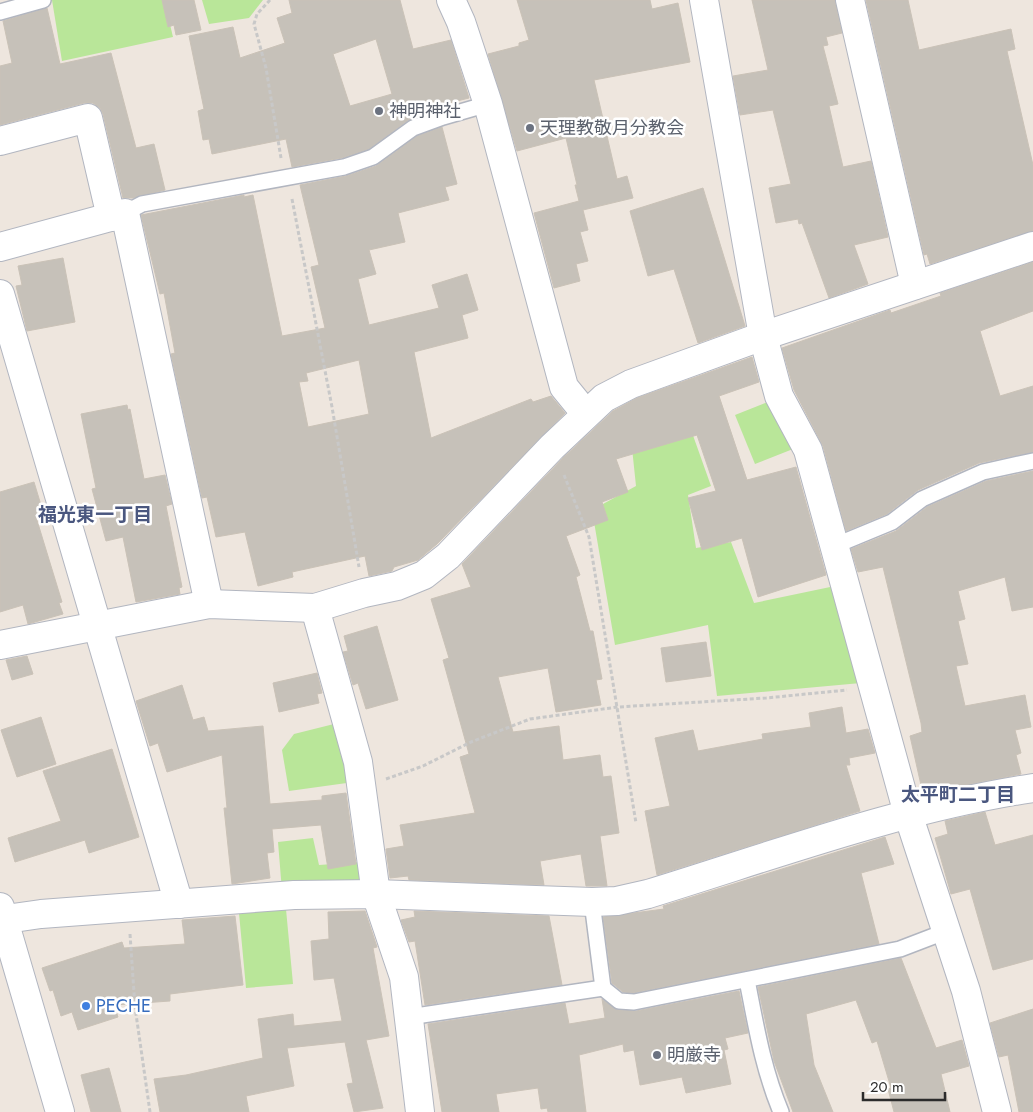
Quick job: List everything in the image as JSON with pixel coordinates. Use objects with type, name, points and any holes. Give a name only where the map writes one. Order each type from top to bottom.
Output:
[{"type":"street","points":[[451,0],[461,22],[488,104],[564,387],[586,414]]},
{"type":"street","points":[[704,0],[763,336],[779,396],[808,450],[908,814],[966,991],[997,1112]]},
{"type":"street","points":[[850,0],[915,285]]},
{"type":"street","points":[[0,141],[88,118],[118,215],[209,604]]},
{"type":"street","points":[[0,247],[118,215]]},
{"type":"street","points":[[0,645],[209,604],[315,608],[364,593],[397,586],[424,575],[448,556],[552,446],[604,398],[631,384],[763,336],[1033,246]]},
{"type":"street","points":[[0,294],[179,904]]},
{"type":"street","points":[[315,608],[358,762],[376,894],[404,977],[418,1112]]},
{"type":"street","points":[[60,1112],[1,916],[294,895],[376,894],[592,902],[617,901],[648,894],[908,814],[993,794],[1033,788]]},
{"type":"lane","points":[[0,12],[43,0]]},
{"type":"lane","points":[[118,215],[142,204],[344,167],[373,157],[413,128],[488,104]]},
{"type":"lane","points":[[834,546],[892,522],[922,499],[983,472],[1033,460]]},
{"type":"lane","points":[[592,902],[603,988],[619,1001],[634,1002],[900,949],[947,932]]},
{"type":"lane","points":[[747,980],[760,1050],[769,1083],[781,1112]]},
{"type":"lane","points":[[409,1017],[603,988]]},
{"type":"path","points":[[270,0],[257,14],[254,24],[266,68],[284,178],[290,184],[332,407],[364,593]]},
{"type":"path","points":[[552,446],[589,537],[636,824]]},
{"type":"path","points":[[361,784],[398,776],[471,742],[530,719],[618,707],[766,698],[874,688]]},
{"type":"path","points":[[128,908],[135,1007],[150,1112]]},
{"type":"green space","points":[[52,0],[164,0],[173,37],[62,61]]},
{"type":"green space","points":[[202,0],[263,0],[249,18],[209,24]]},
{"type":"green space","points":[[773,400],[793,449],[755,464],[735,415]]},
{"type":"green space","points":[[690,427],[711,486],[688,495],[696,548],[731,542],[754,603],[835,586],[861,683],[717,696],[708,625],[615,645],[592,510],[636,486],[632,448]]},
{"type":"green space","points":[[338,723],[354,782],[289,791],[282,750],[294,734]]},
{"type":"green space","points":[[313,838],[319,865],[361,862],[364,882],[282,891],[278,842]]},
{"type":"green space","points":[[286,909],[293,984],[246,988],[239,913]]},
{"type":"building","points":[[162,0],[194,0],[201,30],[176,35],[174,25],[168,27]]},
{"type":"building","points":[[289,0],[400,0],[413,49],[451,40],[469,98],[437,106],[438,109],[410,119],[369,149],[342,158],[292,167],[286,139],[212,154],[209,139],[203,140],[198,111],[204,109],[189,36],[233,27],[240,58],[285,43],[277,18],[292,13]],"holes":[[[376,39],[392,94],[350,106],[333,54]]]},
{"type":"building","points":[[517,0],[650,0],[652,9],[678,3],[690,62],[594,80],[617,179],[627,176],[633,198],[583,210],[588,230],[580,232],[588,261],[576,264],[580,281],[554,288],[534,213],[579,201],[575,185],[577,185],[566,138],[517,151],[488,54],[519,46],[519,43],[529,40]]},
{"type":"building","points":[[752,0],[835,0],[842,33],[826,37],[828,45],[823,46],[838,104],[829,106],[843,167],[871,161],[888,237],[854,245],[868,284],[829,298],[802,223],[799,224],[798,219],[776,223],[769,188],[791,184],[773,110],[740,115],[733,76],[768,70]]},
{"type":"building","points":[[866,0],[908,0],[919,50],[1011,29],[1015,49],[1007,51],[1033,165],[1033,231],[930,264],[927,254],[924,255]]},
{"type":"building","points":[[47,8],[60,64],[111,53],[136,148],[154,144],[165,190],[134,198],[123,198],[103,114],[100,108],[93,103],[84,103],[0,125],[0,66],[12,63],[3,21]]},
{"type":"building","points":[[442,127],[457,184],[445,187],[449,200],[398,213],[405,242],[369,250],[376,274],[358,279],[369,325],[439,308],[432,285],[467,274],[478,310],[462,315],[468,338],[414,352],[431,438],[531,399],[533,402],[551,396],[565,413],[437,544],[418,560],[394,567],[392,571],[369,576],[365,556],[292,572],[293,577],[258,586],[245,532],[216,537],[207,497],[202,498],[171,354],[175,353],[164,293],[160,294],[141,215],[244,195],[244,197],[253,195],[282,336],[325,328],[311,267],[319,265],[300,185],[346,176],[376,166],[417,136]],"holes":[[[359,360],[369,414],[308,427],[299,382],[308,381],[306,373]]]},
{"type":"building","points":[[703,188],[745,326],[698,343],[674,269],[648,276],[630,211]]},
{"type":"building","points":[[63,258],[75,322],[27,331],[16,286],[22,285],[18,266]]},
{"type":"building","points":[[1033,262],[1033,311],[980,331],[1000,396],[1033,386],[1033,452],[979,463],[918,490],[887,514],[846,531],[823,446],[794,390],[782,348],[890,310],[891,313],[941,296],[940,293]]},
{"type":"building","points":[[752,357],[759,382],[719,396],[747,480],[796,467],[826,575],[758,597],[742,538],[702,550],[688,498],[716,491],[697,435],[616,459],[628,492],[602,502],[608,520],[566,536],[580,575],[576,577],[590,631],[593,631],[602,679],[596,680],[601,705],[556,712],[548,668],[498,677],[513,732],[559,726],[563,760],[600,755],[603,777],[611,776],[619,833],[600,836],[607,886],[586,886],[581,854],[540,861],[544,885],[409,880],[408,876],[390,878],[386,849],[404,846],[400,825],[475,813],[460,757],[469,754],[443,660],[449,658],[431,599],[471,587],[462,564],[563,458],[613,411],[637,398]]},
{"type":"building","points":[[127,405],[128,410],[130,409],[144,479],[165,475],[172,504],[166,506],[182,587],[179,588],[180,594],[136,602],[123,537],[106,541],[92,489],[96,488],[81,414]]},
{"type":"building","points":[[1033,471],[1033,607],[1012,611],[1005,577],[958,591],[965,619],[958,621],[968,664],[956,666],[965,706],[1025,695],[1031,727],[1015,730],[1021,753],[1016,755],[1021,774],[923,794],[910,736],[922,732],[921,723],[883,567],[858,572],[851,549],[896,531],[927,507],[986,481]]},
{"type":"building","points":[[34,482],[44,515],[36,517],[62,602],[59,603],[63,614],[28,624],[23,605],[0,612],[0,492]]},
{"type":"building","points":[[377,626],[398,700],[366,709],[358,683],[353,685],[343,652],[348,651],[344,636]]},
{"type":"building","points":[[706,642],[711,676],[666,682],[661,648]]},
{"type":"building","points":[[27,656],[33,674],[12,680],[6,660]]},
{"type":"building","points":[[317,673],[322,693],[317,694],[319,703],[279,712],[273,683]]},
{"type":"building","points":[[182,685],[193,720],[204,717],[208,731],[263,726],[270,804],[322,800],[322,796],[346,793],[356,864],[328,869],[321,825],[272,829],[274,852],[267,853],[270,878],[232,884],[224,808],[227,808],[222,755],[167,772],[158,743],[150,746],[136,701]]},
{"type":"building","points":[[842,707],[846,733],[868,729],[875,753],[849,758],[850,765],[846,765],[860,811],[657,875],[645,811],[670,806],[655,738],[693,730],[698,751],[763,739],[762,734],[811,727],[809,713]]},
{"type":"building","points":[[41,717],[56,764],[17,777],[1,730]]},
{"type":"building","points":[[112,749],[139,837],[89,853],[85,840],[15,862],[8,838],[61,821],[43,771]]},
{"type":"building","points":[[985,812],[995,845],[1033,835],[1033,959],[993,970],[970,889],[951,894],[935,838],[948,834],[945,821]]},
{"type":"building","points":[[885,837],[894,864],[861,873],[879,944],[633,993],[623,992],[612,983],[603,917],[664,909],[663,906]]},
{"type":"building","points":[[365,911],[377,947],[373,948],[389,1036],[366,1040],[383,1108],[354,1112],[347,1084],[353,1083],[345,1042],[287,1048],[294,1086],[246,1096],[249,1112],[160,1112],[154,1079],[186,1075],[263,1058],[258,1019],[293,1014],[294,1026],[342,1021],[334,978],[314,980],[311,941],[329,939],[328,912]]},
{"type":"building","points":[[414,911],[549,916],[562,985],[425,1005],[415,941],[409,942],[401,920],[415,917]]},
{"type":"building","points":[[235,916],[243,985],[170,994],[170,1001],[114,1005],[118,1017],[78,1030],[72,1012],[61,1016],[53,990],[50,991],[42,968],[122,942],[124,948],[185,944],[182,920]]},
{"type":"building","points":[[901,958],[936,1048],[962,1040],[969,1066],[941,1074],[950,1112],[894,1112],[888,1089],[891,1088],[877,1041],[872,1043],[856,1000],[806,1014],[814,1065],[833,1112],[793,1112],[774,1061],[758,987]]},
{"type":"building","points":[[739,991],[748,1033],[725,1038],[728,1049],[724,1050],[731,1084],[686,1093],[682,1077],[640,1085],[634,1050],[624,1052],[623,1044],[579,1055],[586,1112],[548,1112],[547,1108],[541,1109],[538,1088],[496,1094],[499,1112],[442,1112],[428,1024],[565,1003],[569,1024],[605,1018],[602,999],[618,1010],[636,1011]]},
{"type":"building","points":[[1033,1009],[1033,1112],[1019,1112],[1008,1055],[999,1057],[990,1023]]},
{"type":"building","points":[[109,1068],[121,1112],[91,1112],[81,1075]]},
{"type":"place","name":"神明神社","points":[[379,111]]},
{"type":"place","name":"天理教敬月分教会","points":[[530,128]]},
{"type":"place","name":"PECHE","points":[[86,1006]]},
{"type":"place","name":"明厳寺","points":[[657,1055]]},
{"type":"district","name":"福光東一丁目","points":[[95,514]]},
{"type":"district","name":"太平町二丁目","points":[[958,794]]}]
